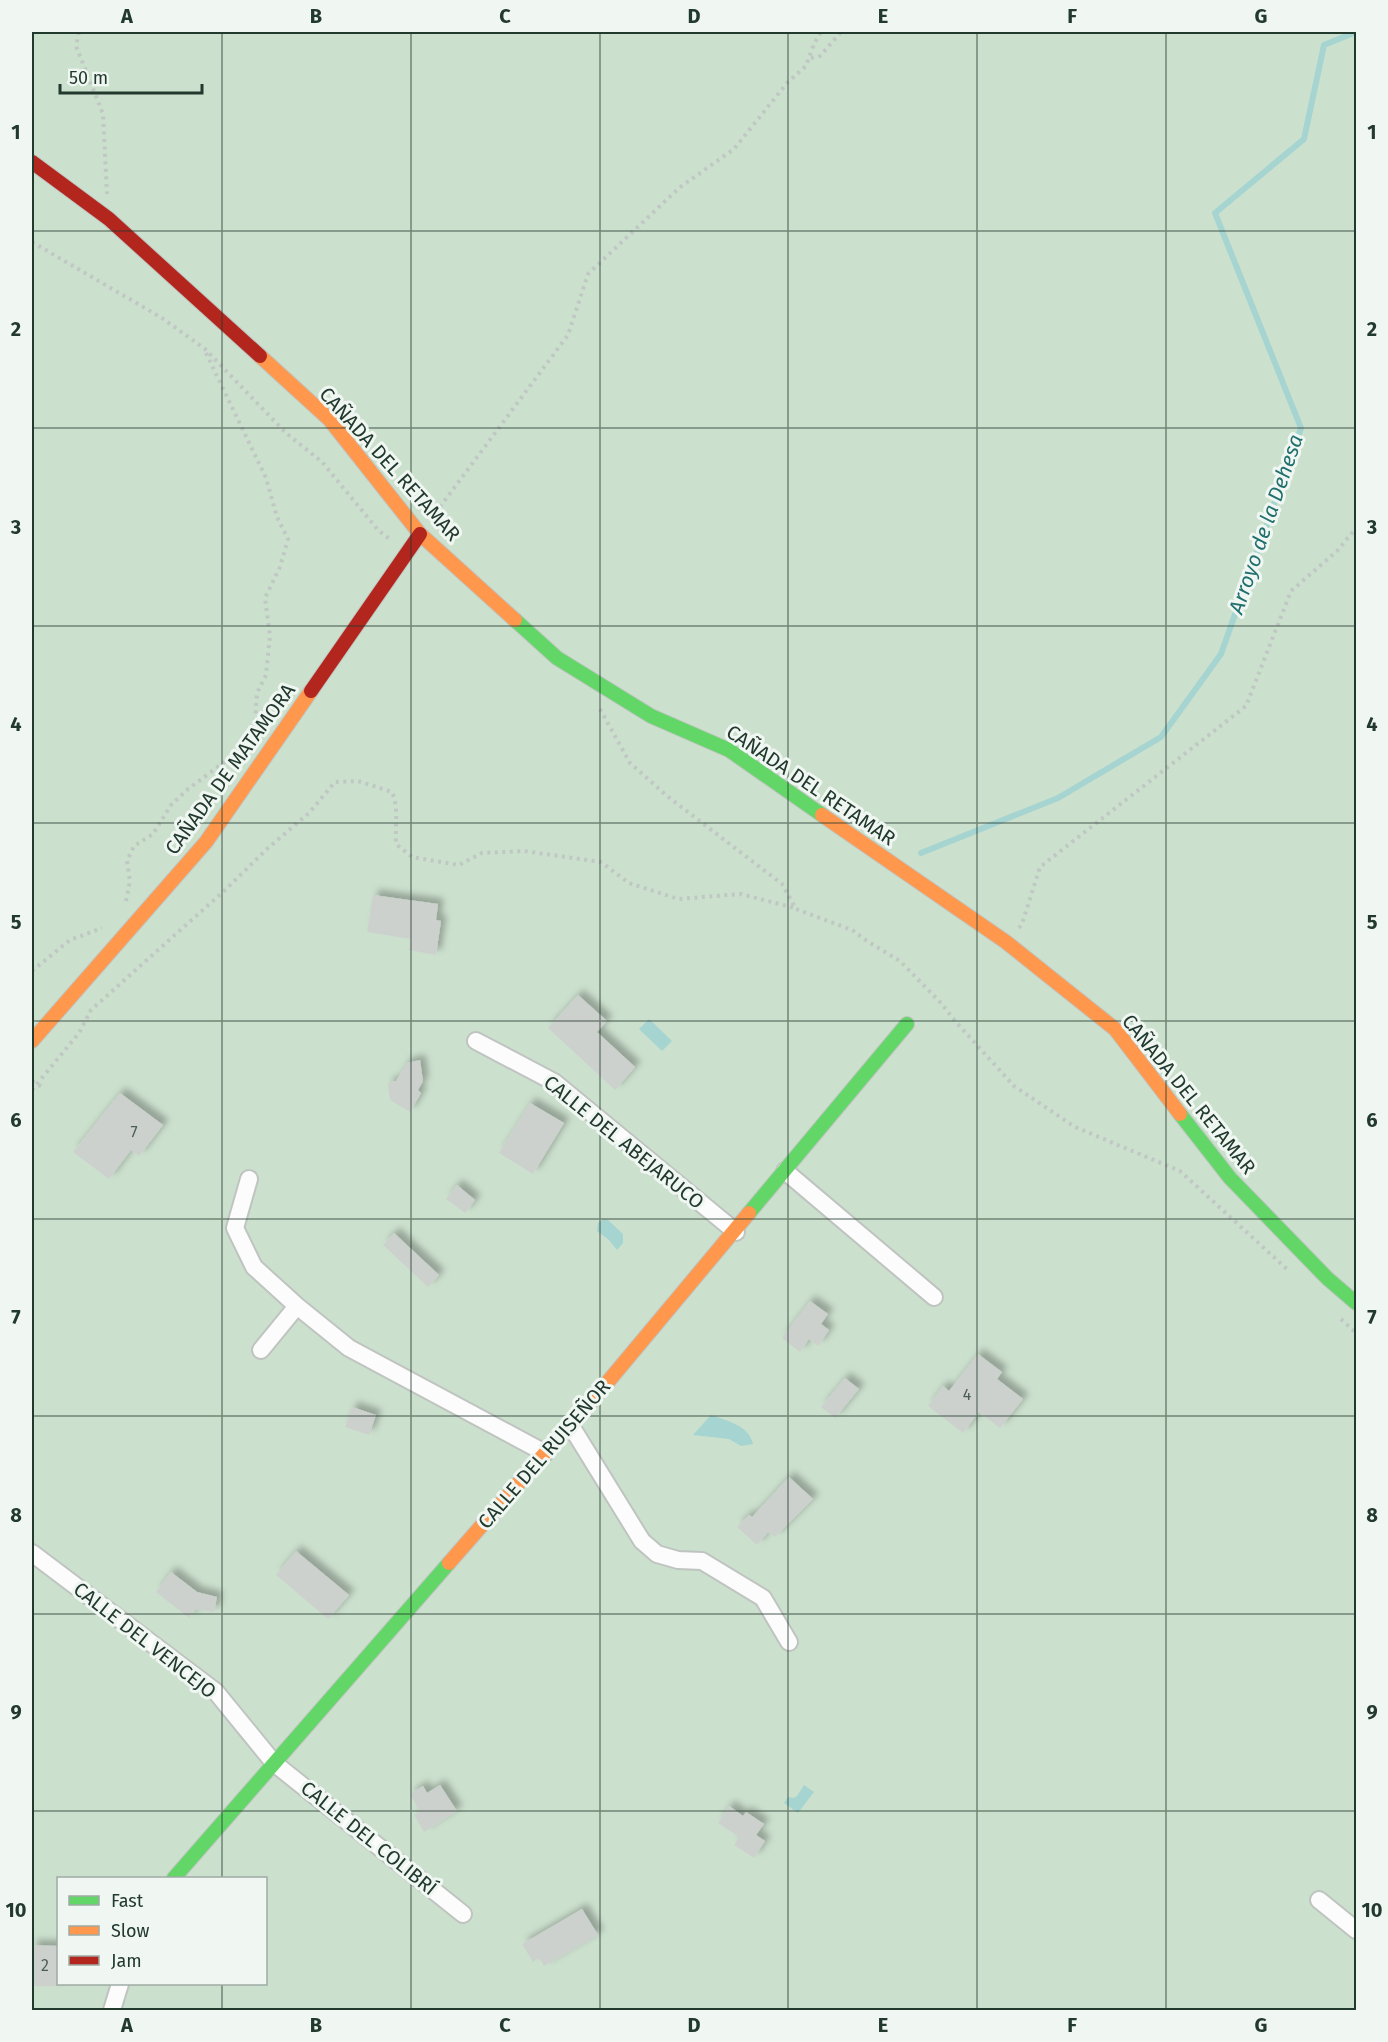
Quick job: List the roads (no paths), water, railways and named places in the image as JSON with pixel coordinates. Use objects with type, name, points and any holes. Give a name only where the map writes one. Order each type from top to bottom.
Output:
[{"type":"street","name":"CAÑADA DEL RETAMAR","points":[[32,162],[109,219],[329,419],[420,534],[557,658],[651,716],[729,750],[1006,942],[1115,1029],[1230,1178],[1327,1278],[1356,1303]]},
{"type":"street","name":"CAÑADA DE MATAMORA","points":[[32,1041],[206,842],[420,534]]},
{"type":"street","name":"CALLE DEL RUISEÑOR","points":[[175,1877],[571,1426],[736,1232],[907,1024]]},
{"type":"street","name":"CALLE DEL ABEJARUCO","points":[[476,1041],[554,1082],[736,1232]]},
{"type":"street","points":[[785,1171],[934,1297]]},
{"type":"street","points":[[249,1179],[235,1228],[254,1267],[349,1348],[545,1453]]},
{"type":"street","points":[[261,1350],[297,1306]]},
{"type":"street","points":[[571,1426],[642,1541],[657,1554],[678,1560],[702,1561],[763,1598],[789,1642]]},
{"type":"street","name":"CALLE DEL VENCEJO","points":[[32,1553],[216,1692],[274,1763]]},
{"type":"street","name":"CALLE DEL COLIBRÍ","points":[[274,1763],[464,1914]]},
{"type":"street","points":[[1319,1900],[1356,1930]]},
{"type":"street","points":[[112,2010],[119,1985]]},
{"type":"water","points":[[649,1019],[672,1041],[662,1051],[639,1029]]},
{"type":"water","points":[[604,1219],[623,1234],[623,1243],[617,1250],[597,1231],[598,1223]]},
{"type":"water","points":[[711,1415],[742,1428],[747,1432],[753,1444],[741,1446],[729,1439],[693,1435]]},
{"type":"water","points":[[804,1785],[814,1792],[798,1813],[784,1803],[788,1797],[797,1796]]},
{"type":"waterway","name":"Arroyo de la Dehesa","points":[[921,853],[1058,798],[1161,737],[1221,654],[1301,428],[1215,213],[1304,139],[1324,45],[1356,32]]}]
